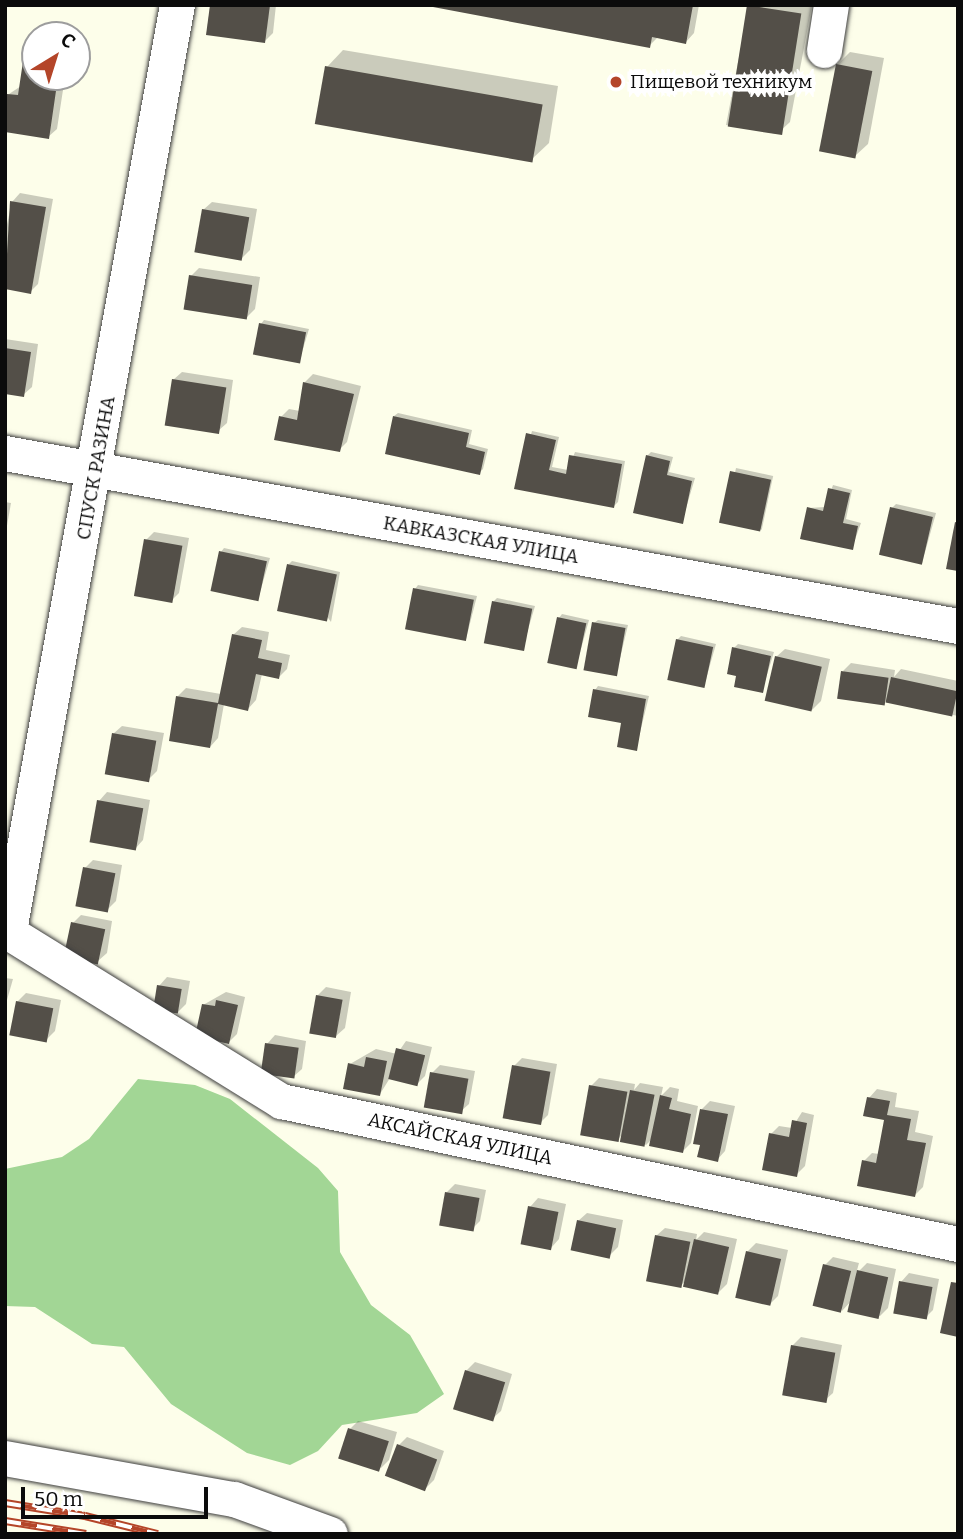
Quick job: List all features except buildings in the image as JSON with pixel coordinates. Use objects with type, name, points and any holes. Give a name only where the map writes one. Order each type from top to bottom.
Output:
[{"type":"street","name":"СПУСК РАЗИНА","points":[[7,930],[96,470],[177,5]]},
{"type":"street","points":[[824,50],[831,5]]},
{"type":"street","name":"КАВКАЗСКАЯ УЛИЦА","points":[[5,453],[958,626]]},
{"type":"street","name":"АКСАЙСКАЯ УЛИЦА","points":[[7,930],[281,1101],[958,1244]]},
{"type":"street","points":[[5,1458],[234,1500],[330,1534]]},
{"type":"green space","points":[[138,1079],[195,1085],[230,1099],[318,1168],[338,1191],[340,1252],[371,1305],[410,1335],[444,1394],[417,1413],[342,1425],[318,1451],[290,1465],[247,1453],[171,1404],[124,1347],[92,1344],[35,1307],[5,1306],[5,1169],[62,1157],[89,1139]]},
{"type":"railway","points":[[5,1503],[85,1516],[158,1534]]},
{"type":"railway","points":[[5,1521],[86,1534]]},
{"type":"place","name":"Пищевой техникум","points":[[616,82]]}]
